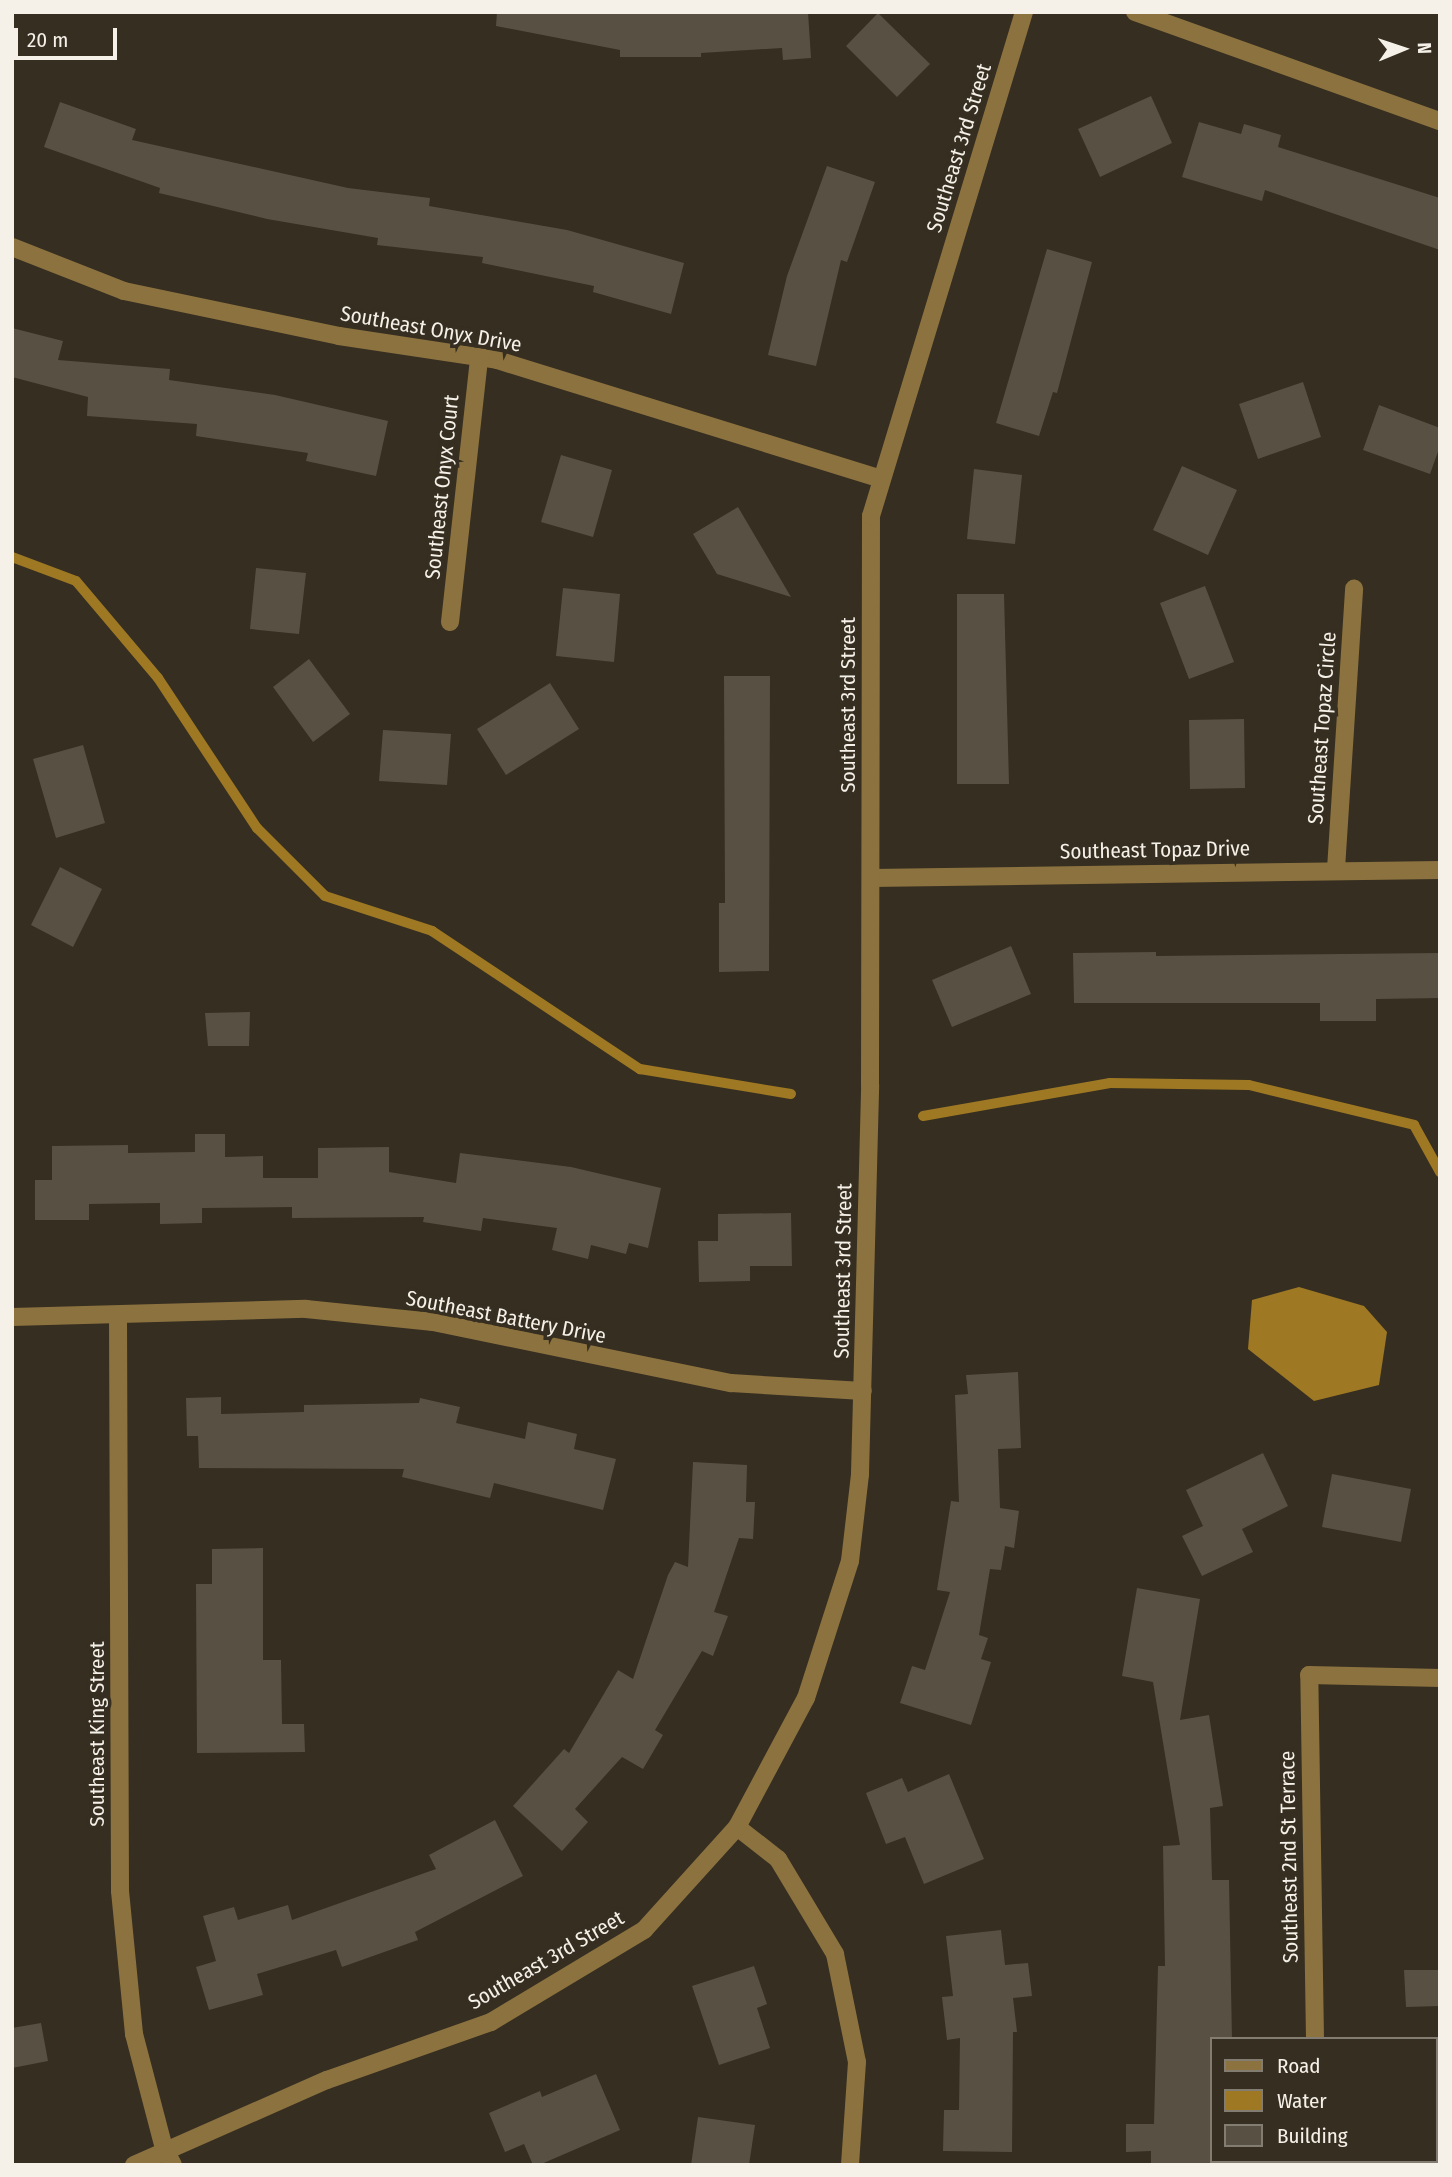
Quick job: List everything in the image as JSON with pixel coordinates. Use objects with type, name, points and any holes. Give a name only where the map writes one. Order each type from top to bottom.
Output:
[{"type":"street","name":"Southeast 3rd Street","points":[[134,2165],[164,2148],[327,2080],[491,2022],[644,1930],[737,1827],[807,1698],[850,1561],[860,1474],[871,878],[871,516],[1024,12]]},
{"type":"street","points":[[1135,12],[1440,121]]},
{"type":"street","name":"Southeast Onyx Drive","points":[[12,247],[124,291],[339,336],[479,358],[881,478]]},
{"type":"street","name":"Southeast Onyx Court","points":[[450,622],[479,358]]},
{"type":"street","name":"Southeast Topaz Circle","points":[[1336,869],[1354,589]]},
{"type":"street","name":"Southeast Topaz Drive","points":[[871,878],[1336,869],[1440,870]]},
{"type":"street","name":"Southeast Battery Drive","points":[[12,1317],[318,1311],[433,1322],[731,1383],[863,1391]]},
{"type":"street","name":"Southeast King Street","points":[[118,1315],[120,1891],[134,2034],[164,2148],[173,2165]]},
{"type":"street","name":"Southeast 2nd St Terrace","points":[[1315,2037],[1309,1675],[1440,1678]]},
{"type":"street","points":[[737,1827],[778,1859],[835,1954],[857,2062],[850,2165]]},
{"type":"water","points":[[1299,1287],[1364,1306],[1387,1332],[1379,1385],[1314,1401],[1248,1349],[1252,1300]]},
{"type":"building","points":[[497,12],[808,12],[811,58],[783,60],[782,48],[701,53],[701,57],[620,57],[620,50],[496,26]]},
{"type":"building","points":[[878,13],[930,64],[897,97],[846,46]]},
{"type":"building","points":[[1151,96],[1172,143],[1100,177],[1078,129]]},
{"type":"building","points":[[60,102],[136,129],[132,140],[348,188],[430,198],[429,206],[567,230],[684,263],[671,314],[593,292],[594,286],[482,263],[483,257],[377,245],[378,238],[267,219],[159,193],[160,188],[44,147]]},
{"type":"building","points":[[1199,122],[1241,134],[1244,124],[1281,135],[1278,147],[1440,198],[1440,250],[1265,190],[1262,201],[1182,177]]},
{"type":"building","points":[[827,166],[875,182],[847,262],[841,260],[816,366],[768,355],[787,276]]},
{"type":"building","points":[[1047,249],[1092,262],[1057,393],[1053,392],[1039,436],[996,423]]},
{"type":"building","points":[[12,328],[63,341],[58,360],[170,369],[169,380],[275,395],[388,421],[376,476],[306,461],[308,453],[196,436],[197,424],[87,416],[88,397],[12,377]]},
{"type":"building","points":[[1303,382],[1321,437],[1258,459],[1239,404]]},
{"type":"building","points":[[1379,405],[1440,428],[1440,446],[1430,474],[1363,450]]},
{"type":"building","points":[[561,455],[612,470],[593,537],[541,522]]},
{"type":"building","points":[[1182,466],[1237,490],[1208,555],[1153,530]]},
{"type":"building","points":[[974,469],[1022,475],[1015,544],[967,539]]},
{"type":"building","points":[[738,507],[791,597],[717,574],[693,534]]},
{"type":"building","points":[[256,568],[306,573],[299,634],[250,629]]},
{"type":"building","points":[[1205,586],[1234,662],[1189,679],[1160,603]]},
{"type":"building","points":[[563,588],[620,594],[614,662],[556,656]]},
{"type":"building","points":[[957,594],[1004,594],[1009,784],[957,784]]},
{"type":"building","points":[[309,659],[350,714],[313,742],[273,687]]},
{"type":"building","points":[[724,676],[770,676],[769,971],[719,972],[719,903],[725,903]]},
{"type":"building","points":[[550,683],[579,729],[506,775],[477,729]]},
{"type":"building","points":[[1244,719],[1245,788],[1190,789],[1189,720]]},
{"type":"building","points":[[383,730],[451,734],[447,785],[379,781]]},
{"type":"building","points":[[83,745],[105,823],[56,838],[33,759]]},
{"type":"building","points":[[60,867],[102,889],[73,947],[31,925]]},
{"type":"building","points":[[1011,946],[1031,994],[952,1027],[932,980]]},
{"type":"building","points":[[1156,952],[1156,956],[1440,953],[1440,998],[1376,999],[1376,1021],[1320,1021],[1320,1003],[1074,1003],[1073,953]]},
{"type":"building","points":[[250,1012],[249,1046],[208,1046],[205,1013]]},
{"type":"building","points":[[195,1134],[225,1134],[225,1157],[263,1156],[263,1178],[318,1178],[318,1148],[389,1147],[389,1172],[456,1183],[460,1153],[571,1167],[661,1188],[648,1248],[629,1243],[626,1254],[591,1245],[588,1259],[552,1250],[557,1228],[483,1218],[481,1231],[423,1222],[424,1217],[292,1218],[292,1207],[202,1208],[202,1223],[160,1224],[160,1203],[89,1204],[89,1220],[35,1220],[35,1180],[52,1180],[52,1146],[128,1145],[128,1153],[195,1152]]},
{"type":"building","points":[[791,1213],[792,1266],[750,1266],[750,1281],[699,1282],[698,1241],[718,1241],[718,1214]]},
{"type":"building","points":[[1018,1372],[1021,1448],[998,1449],[1000,1508],[1019,1511],[1014,1548],[1005,1546],[1001,1570],[990,1569],[979,1635],[988,1638],[981,1659],[991,1662],[971,1725],[900,1703],[912,1666],[925,1670],[950,1592],[937,1590],[951,1501],[959,1502],[955,1395],[968,1394],[966,1375]]},
{"type":"building","points":[[221,1397],[221,1414],[304,1412],[304,1405],[419,1403],[420,1398],[460,1407],[456,1423],[525,1439],[528,1422],[577,1434],[574,1449],[616,1459],[603,1510],[494,1483],[490,1498],[402,1477],[404,1469],[199,1468],[198,1436],[187,1436],[186,1398]]},
{"type":"building","points":[[1263,1453],[1288,1506],[1242,1529],[1253,1552],[1202,1576],[1182,1536],[1203,1526],[1186,1490]]},
{"type":"building","points":[[693,1462],[747,1465],[746,1502],[755,1502],[753,1539],[739,1538],[714,1612],[728,1616],[713,1656],[702,1651],[655,1730],[663,1735],[643,1769],[622,1757],[575,1809],[588,1822],[562,1851],[513,1806],[564,1749],[569,1753],[618,1670],[633,1679],[668,1575],[675,1562],[688,1567]]},
{"type":"building","points":[[1332,1474],[1411,1489],[1401,1542],[1322,1527]]},
{"type":"building","points":[[263,1548],[263,1660],[281,1660],[282,1724],[304,1724],[305,1752],[197,1753],[196,1584],[212,1584],[212,1549]]},
{"type":"building","points":[[1137,1588],[1200,1599],[1180,1720],[1209,1715],[1223,1806],[1210,1808],[1212,1880],[1229,1880],[1232,2037],[1210,2037],[1212,2165],[1151,2165],[1151,2151],[1126,2152],[1126,2124],[1154,2124],[1158,1966],[1165,1966],[1163,1846],[1180,1845],[1153,1682],[1122,1676]]},
{"type":"building","points":[[949,1774],[984,1859],[924,1884],[905,1837],[886,1844],[866,1793],[902,1778],[908,1792]]},
{"type":"building","points":[[495,1820],[523,1876],[415,1932],[418,1940],[342,1967],[336,1950],[257,1974],[263,1995],[209,2010],[196,1967],[216,1961],[203,1916],[234,1907],[238,1920],[288,1905],[292,1920],[436,1869],[429,1855]]},
{"type":"building","points":[[1001,1930],[1005,1965],[1028,1963],[1032,1996],[1013,1998],[1017,2032],[1013,2032],[1012,2152],[943,2151],[944,2110],[959,2110],[960,2038],[947,2040],[942,1997],[953,1996],[946,1936]]},
{"type":"building","points":[[754,1966],[767,2004],[757,2008],[770,2048],[719,2065],[692,1986]]},
{"type":"building","points":[[1404,1970],[1440,1970],[1440,2006],[1406,2007]]},
{"type":"building","points":[[41,2023],[48,2061],[12,2068],[12,2028]]},
{"type":"building","points":[[596,2074],[620,2130],[539,2165],[533,2165],[524,2144],[505,2152],[489,2113],[540,2091],[542,2097]]},
{"type":"building","points":[[698,2117],[755,2125],[749,2165],[691,2165]]},
{"type":"waterway","points":[[12,557],[76,581],[158,678],[257,828],[325,896],[432,931],[640,1069],[791,1094]]},
{"type":"waterway","points":[[923,1116],[1110,1083],[1249,1085],[1414,1125],[1440,1172]]}]
